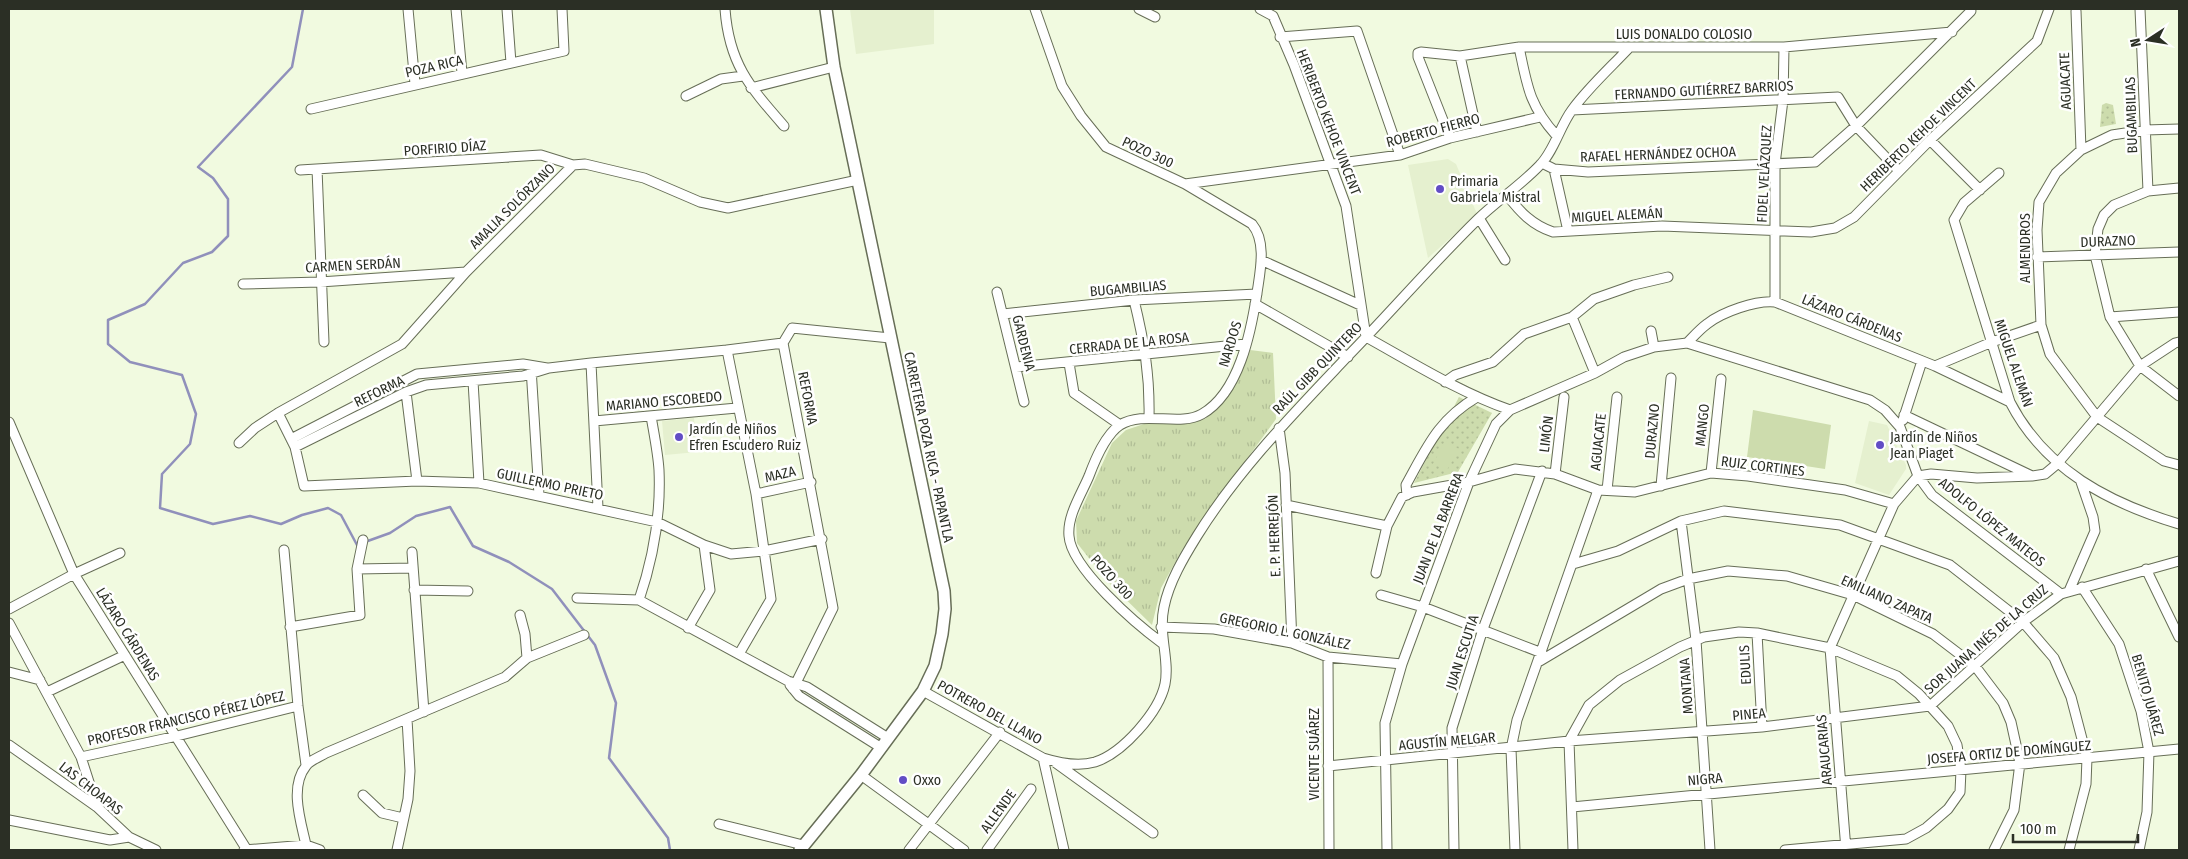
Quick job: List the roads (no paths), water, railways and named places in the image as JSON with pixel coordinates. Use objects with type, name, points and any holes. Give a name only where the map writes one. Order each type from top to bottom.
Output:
[{"type":"main road","name":"CARRETERA POZA RICA - PAPANTLA","points":[[802,848],[861,775],[923,691],[935,666],[945,609],[944,591],[834,68],[826,9]]},
{"type":"street","points":[[408,9],[416,84]]},
{"type":"street","points":[[456,9],[462,73]]},
{"type":"street","points":[[507,9],[511,63]]},
{"type":"street","name":"POZA RICA","points":[[311,110],[462,73],[564,51],[562,9]]},
{"type":"street","points":[[725,9],[727,35],[743,76],[784,126]]},
{"type":"street","name":"POZO 300","points":[[1035,9],[1062,86],[1080,116],[1106,147],[1185,184],[1252,224],[1257,229],[1261,260],[1257,294]]},
{"type":"street","points":[[1139,9],[1155,17]]},
{"type":"street","points":[[1260,9],[1274,13]]},
{"type":"street","name":"HERIBERTO KEHOE VINCENT","points":[[1774,229],[1811,232],[1835,228],[1854,217],[1930,140],[2037,41],[2049,9]]},
{"type":"street","name":"BUGAMBILIAS","points":[[2140,9],[2148,191]]},
{"type":"street","points":[[1775,164],[1815,162],[1856,126],[1971,11]]},
{"type":"street","name":"AGUACATE","points":[[2076,12],[2081,150]]},
{"type":"street","name":"HERIBERTO KEHOE VINCENT","points":[[1274,13],[1280,37],[1294,65],[1346,206],[1366,337]]},
{"type":"street","points":[[1280,37],[1358,31],[1400,155]]},
{"type":"street","name":"LUIS DONALDO COLOSIO","points":[[1450,138],[1418,53],[1460,56],[1519,47],[1628,49],[1784,47],[1952,32]]},
{"type":"street","points":[[1519,47],[1529,95],[1540,117],[1556,135]]},
{"type":"street","name":"FIDEL VELÁZQUEZ","points":[[1775,302],[1775,164],[1783,100],[1784,47]]},
{"type":"street","points":[[1542,163],[1556,135],[1572,110],[1628,49]]},
{"type":"street","points":[[1460,56],[1476,132]]},
{"type":"street","points":[[751,88],[834,68]]},
{"type":"street","points":[[686,96],[721,79],[743,76]]},
{"type":"street","name":"FERNANDO GUTIÉRREZ BARRIOS","points":[[1572,110],[1838,97],[1856,126]]},
{"type":"street","name":"ROBERTO FIERRO","points":[[1185,184],[1400,155],[1450,138],[1540,117]]},
{"type":"street","points":[[1856,126],[1899,171]]},
{"type":"street","name":"ALMENDROS","points":[[2179,129],[2146,130],[2112,135],[2081,150],[2056,173],[2039,202],[2037,257],[2041,325],[2050,354],[2098,417],[2164,461],[2179,465]]},
{"type":"street","points":[[1930,140],[1980,190]]},
{"type":"street","name":"PORFIRIO DÍAZ","points":[[300,170],[541,155],[574,165]]},
{"type":"street","name":"RAFAEL HERNÁNDEZ OCHOA","points":[[1542,163],[1554,169],[1588,172],[1775,164]]},
{"type":"street","name":"RAÚL GIBB QUINTERO","points":[[1161,628],[1164,606],[1178,568],[1198,535],[1279,428],[1479,218],[1542,163]]},
{"type":"street","name":"AMALIA SOLÓRZANO","points":[[239,443],[255,428],[278,413],[402,344],[466,272],[574,165],[585,164],[644,178],[700,202],[728,208],[858,180]]},
{"type":"street","points":[[317,169],[320,282],[324,342]]},
{"type":"street","points":[[1554,169],[1568,231]]},
{"type":"street","name":"MIGUEL ALEMÁN","points":[[1999,173],[1964,203],[1954,220],[2010,402],[2021,424],[2057,464],[2081,482],[2142,513],[2179,524]]},
{"type":"street","points":[[2179,188],[2148,191],[2114,205],[2104,215],[2098,229],[2095,255],[2110,317],[2140,366],[2179,396]]},
{"type":"street","name":"MIGUEL ALEMÁN","points":[[1507,195],[1518,210],[1537,227],[1553,232],[1662,226],[1774,229]]},
{"type":"street","points":[[1479,218],[1505,260]]},
{"type":"street","name":"DURAZNO","points":[[2037,257],[2179,252]]},
{"type":"street","points":[[1261,260],[1360,305]]},
{"type":"street","name":"CARMEN SERDÁN","points":[[243,284],[320,282],[466,272]]},
{"type":"street","points":[[1444,382],[1454,375],[1493,362],[1524,334],[1572,317],[1594,300],[1634,285],[1668,277]]},
{"type":"street","name":"GARDENIA","points":[[997,292],[1024,402]]},
{"type":"street","name":"BUGAMBILIAS","points":[[1003,314],[1134,300],[1257,294]]},
{"type":"street","name":"NARDOS","points":[[1149,418],[1182,419],[1202,414],[1219,398],[1237,373],[1246,344],[1257,294]]},
{"type":"street","points":[[1069,363],[1074,393],[1120,425],[1149,418],[1150,386],[1147,354],[1134,300]]},
{"type":"street","name":"LÁZARO CÁRDENAS","points":[[1687,343],[1708,323],[1751,304],[1765,301],[1775,302],[1936,366],[2010,402]]},
{"type":"street","points":[[1255,304],[1348,357]]},
{"type":"street","points":[[2110,317],[2179,312]]},
{"type":"street","points":[[1572,317],[1595,373]]},
{"type":"street","points":[[1936,366],[1992,342],[2041,325]]},
{"type":"street","points":[[783,343],[792,328],[890,338]]},
{"type":"street","points":[[1651,330],[1654,347]]},
{"type":"street","points":[[1366,337],[1444,382],[1510,410]]},
{"type":"street","points":[[1830,648],[1894,504],[1918,476],[1931,474],[1977,478],[2045,474],[2057,464],[2140,366],[2175,342],[2179,342]]},
{"type":"street","name":"REFORMA","points":[[293,443],[306,431],[417,374],[549,368],[783,343],[822,540],[833,608],[792,684]]},
{"type":"street","name":"JUAN DE LA BARRERA","points":[[1388,850],[1385,723],[1402,664],[1469,482],[1496,424],[1510,410],[1595,373],[1624,358],[1654,347],[1687,343]]},
{"type":"street","name":"ADOLFO LÓPEZ MATEOS","points":[[1687,343],[1870,400],[1885,410],[1900,427],[1918,476],[1932,496],[2065,592]]},
{"type":"street","name":"CERRADA DE LA ROSA","points":[[1016,367],[1246,344]]},
{"type":"street","points":[[727,350],[737,408],[756,494],[771,599],[739,654]]},
{"type":"street","points":[[1900,427],[1922,361]]},
{"type":"street","points":[[591,363],[598,508]]},
{"type":"street","points":[[531,369],[539,495]]},
{"type":"street","name":"REFORMA","points":[[293,443],[311,440],[406,392],[426,385],[473,381],[531,369]]},
{"type":"street","name":"DURAZNO","points":[[1661,486],[1671,378]]},
{"type":"street","name":"MANGO","points":[[1710,474],[1721,379]]},
{"type":"street","points":[[473,381],[480,483]]},
{"type":"street","points":[[406,392],[417,481]]},
{"type":"street","points":[[1376,573],[1387,526],[1396,506],[1402,497],[1407,495],[1406,485],[1443,423],[1457,408],[1477,397]]},
{"type":"street","name":"LIMÓN","points":[[1555,474],[1564,397]]},
{"type":"street","name":"AGUACATE","points":[[1603,490],[1616,397]]},
{"type":"street","name":"MARIANO ESCOBEDO","points":[[594,421],[737,408]]},
{"type":"street","points":[[278,413],[293,443]]},
{"type":"street","points":[[1904,415],[2032,476]]},
{"type":"street","points":[[639,600],[651,564],[657,522],[659,470],[651,416]]},
{"type":"street","name":"LÁZARO CÁRDENAS","points":[[9,422],[74,574],[177,736],[246,850]]},
{"type":"street","name":"POZO 300","points":[[1120,425],[1097,457],[1070,520],[1069,537],[1072,552],[1082,566],[1133,622],[1162,643]]},
{"type":"street","name":"E. P. HERREJÓN","points":[[1279,428],[1286,504],[1292,643]]},
{"type":"street","points":[[306,431],[311,440]]},
{"type":"street","name":"GUILLERMO PRIETO","points":[[293,443],[304,486],[417,481],[480,483],[657,522],[704,545],[731,554],[764,551],[822,540]]},
{"type":"street","name":"RUIZ CORTINES","points":[[1407,495],[1469,482],[1515,469],[1555,474],[1603,490],[1635,492],[1710,474],[1777,479],[1845,490],[1894,504]]},
{"type":"street","name":"JUAN ESCUTIA","points":[[1454,850],[1450,753],[1452,728],[1483,629],[1542,471]]},
{"type":"street","name":"MAZA","points":[[756,494],[811,482]]},
{"type":"street","points":[[2065,592],[2095,531],[2093,517],[2081,482]]},
{"type":"street","points":[[1515,850],[1511,749],[1517,720],[1603,490]]},
{"type":"street","points":[[1286,504],[1387,526]]},
{"type":"street","points":[[1574,564],[1618,552],[1681,520],[1724,511],[1840,525],[1950,565],[2024,622],[2054,658],[2071,697],[2087,758],[2086,784],[2069,850]]},
{"type":"street","name":"MONTANA","points":[[1681,520],[1696,640],[1710,850]]},
{"type":"street","points":[[290,627],[360,615],[357,569],[363,540]]},
{"type":"street","points":[[688,628],[710,590],[704,545]]},
{"type":"street","points":[[284,550],[298,706],[306,765]]},
{"type":"street","points":[[412,552],[424,712]]},
{"type":"street","points":[[9,609],[74,574],[120,553]]},
{"type":"street","points":[[2065,592],[2179,561]]},
{"type":"street","points":[[357,569],[413,568]]},
{"type":"street","points":[[2146,569],[2179,637]]},
{"type":"street","name":"EMILIANO ZAPATA","points":[[1541,657],[1661,589],[1688,579],[1728,571],[1787,576],[1853,596],[1933,634],[1976,666],[2003,703],[2011,722],[2020,762],[2014,810],[1994,850]]},
{"type":"street","name":"BENITO JUÁREZ","points":[[2082,587],[2119,644],[2141,711],[2149,752],[2147,812],[2139,850]]},
{"type":"street","points":[[414,590],[468,591]]},
{"type":"street","name":"SOR JUANA INÉS DE LA CRUZ","points":[[1930,706],[2024,622],[2065,592]]},
{"type":"street","points":[[1381,595],[1423,606],[1483,629],[1541,657]]},
{"type":"street","points":[[577,598],[639,600],[792,684],[807,687],[888,738]]},
{"type":"street","points":[[520,615],[525,634],[526,658]]},
{"type":"street","points":[[9,623],[82,757],[97,808]]},
{"type":"street","name":"POTRERO DEL LLANO","points":[[923,691],[1000,732],[1043,758],[1077,765],[1096,762],[1117,749],[1151,716],[1165,684],[1166,670],[1161,628]]},
{"type":"street","name":"GREGORIO L. GONZÁLEZ","points":[[1161,628],[1214,629],[1292,643],[1328,657],[1402,664]]},
{"type":"street","points":[[1572,850],[1569,741],[1589,705],[1620,680],[1696,640],[1739,632],[1758,632],[1830,648],[1897,676],[1930,706],[1948,726],[1957,745],[1961,770],[1960,792],[1948,809],[1926,828],[1906,839],[1846,847],[1784,850]]},
{"type":"street","name":"EDULIS","points":[[1758,632],[1762,727]]},
{"type":"street","points":[[306,845],[298,806],[299,779],[306,765],[326,753],[505,677],[526,658],[584,635]]},
{"type":"street","name":"ARAUCARIAS","points":[[1830,648],[1846,847]]},
{"type":"street","points":[[47,692],[125,655]]},
{"type":"street","name":"VICENTE SUÁREZ","points":[[1328,657],[1329,850]]},
{"type":"street","points":[[9,672],[40,680]]},
{"type":"street","points":[[792,684],[799,696],[880,747]]},
{"type":"street","name":"PROFESOR FRANCISCO PÉREZ LÓPEZ","points":[[82,757],[298,706]]},
{"type":"street","name":"PINEA","points":[[1569,741],[1762,727],[1930,706]]},
{"type":"street","points":[[832,717],[839,707]]},
{"type":"street","points":[[397,850],[410,771],[407,719]]},
{"type":"street","points":[[909,850],[927,824],[1000,732]]},
{"type":"street","name":"AGUSTÍN MELGAR","points":[[1328,766],[1450,753],[1511,749],[1569,741]]},
{"type":"street","name":"LAS CHOAPAS","points":[[9,745],[97,808],[129,837],[156,850]]},
{"type":"street","name":"JOSEFA ORTIZ DE DOMÍNGUEZ","points":[[1841,782],[2020,762],[2179,749]]},
{"type":"street","name":"POTRERO DEL LLANO","points":[[1043,758],[1064,850]]},
{"type":"street","points":[[1053,761],[1153,833]]},
{"type":"street","points":[[861,775],[964,850]]},
{"type":"street","name":"NIGRA","points":[[1572,807],[1706,792],[1841,782]]},
{"type":"street","name":"ALLENDE","points":[[986,850],[1031,789]]},
{"type":"street","points":[[362,796],[382,813],[403,818]]},
{"type":"street","points":[[9,820],[110,840],[129,837]]},
{"type":"street","points":[[719,824],[802,848]]},
{"type":"street","points":[[246,850],[306,845],[320,850]]},
{"type":"waterway","points":[[303,9],[292,67],[198,167],[213,178],[228,199],[228,236],[212,252],[183,263],[145,304],[108,320],[108,344],[130,362],[182,375],[196,414],[190,444],[162,474],[160,508],[213,524],[250,516],[281,524],[302,515],[328,508],[341,515],[357,545],[360,544]]},
{"type":"waterway","points":[[365,542],[390,533],[416,516],[450,507],[473,546],[509,562],[552,589],[595,645],[616,703],[609,758],[668,838],[670,850]]},
{"type":"place","name":"Primaria Gabriela Mistral","points":[[1440,189]]},
{"type":"place","name":"Jardín de Niños Efren Escudero Ruiz","points":[[679,437]]},
{"type":"place","name":"Jardín de Niños Jean Piaget","points":[[1880,445]]},
{"type":"place","name":"Oxxo","points":[[903,780]]}]
